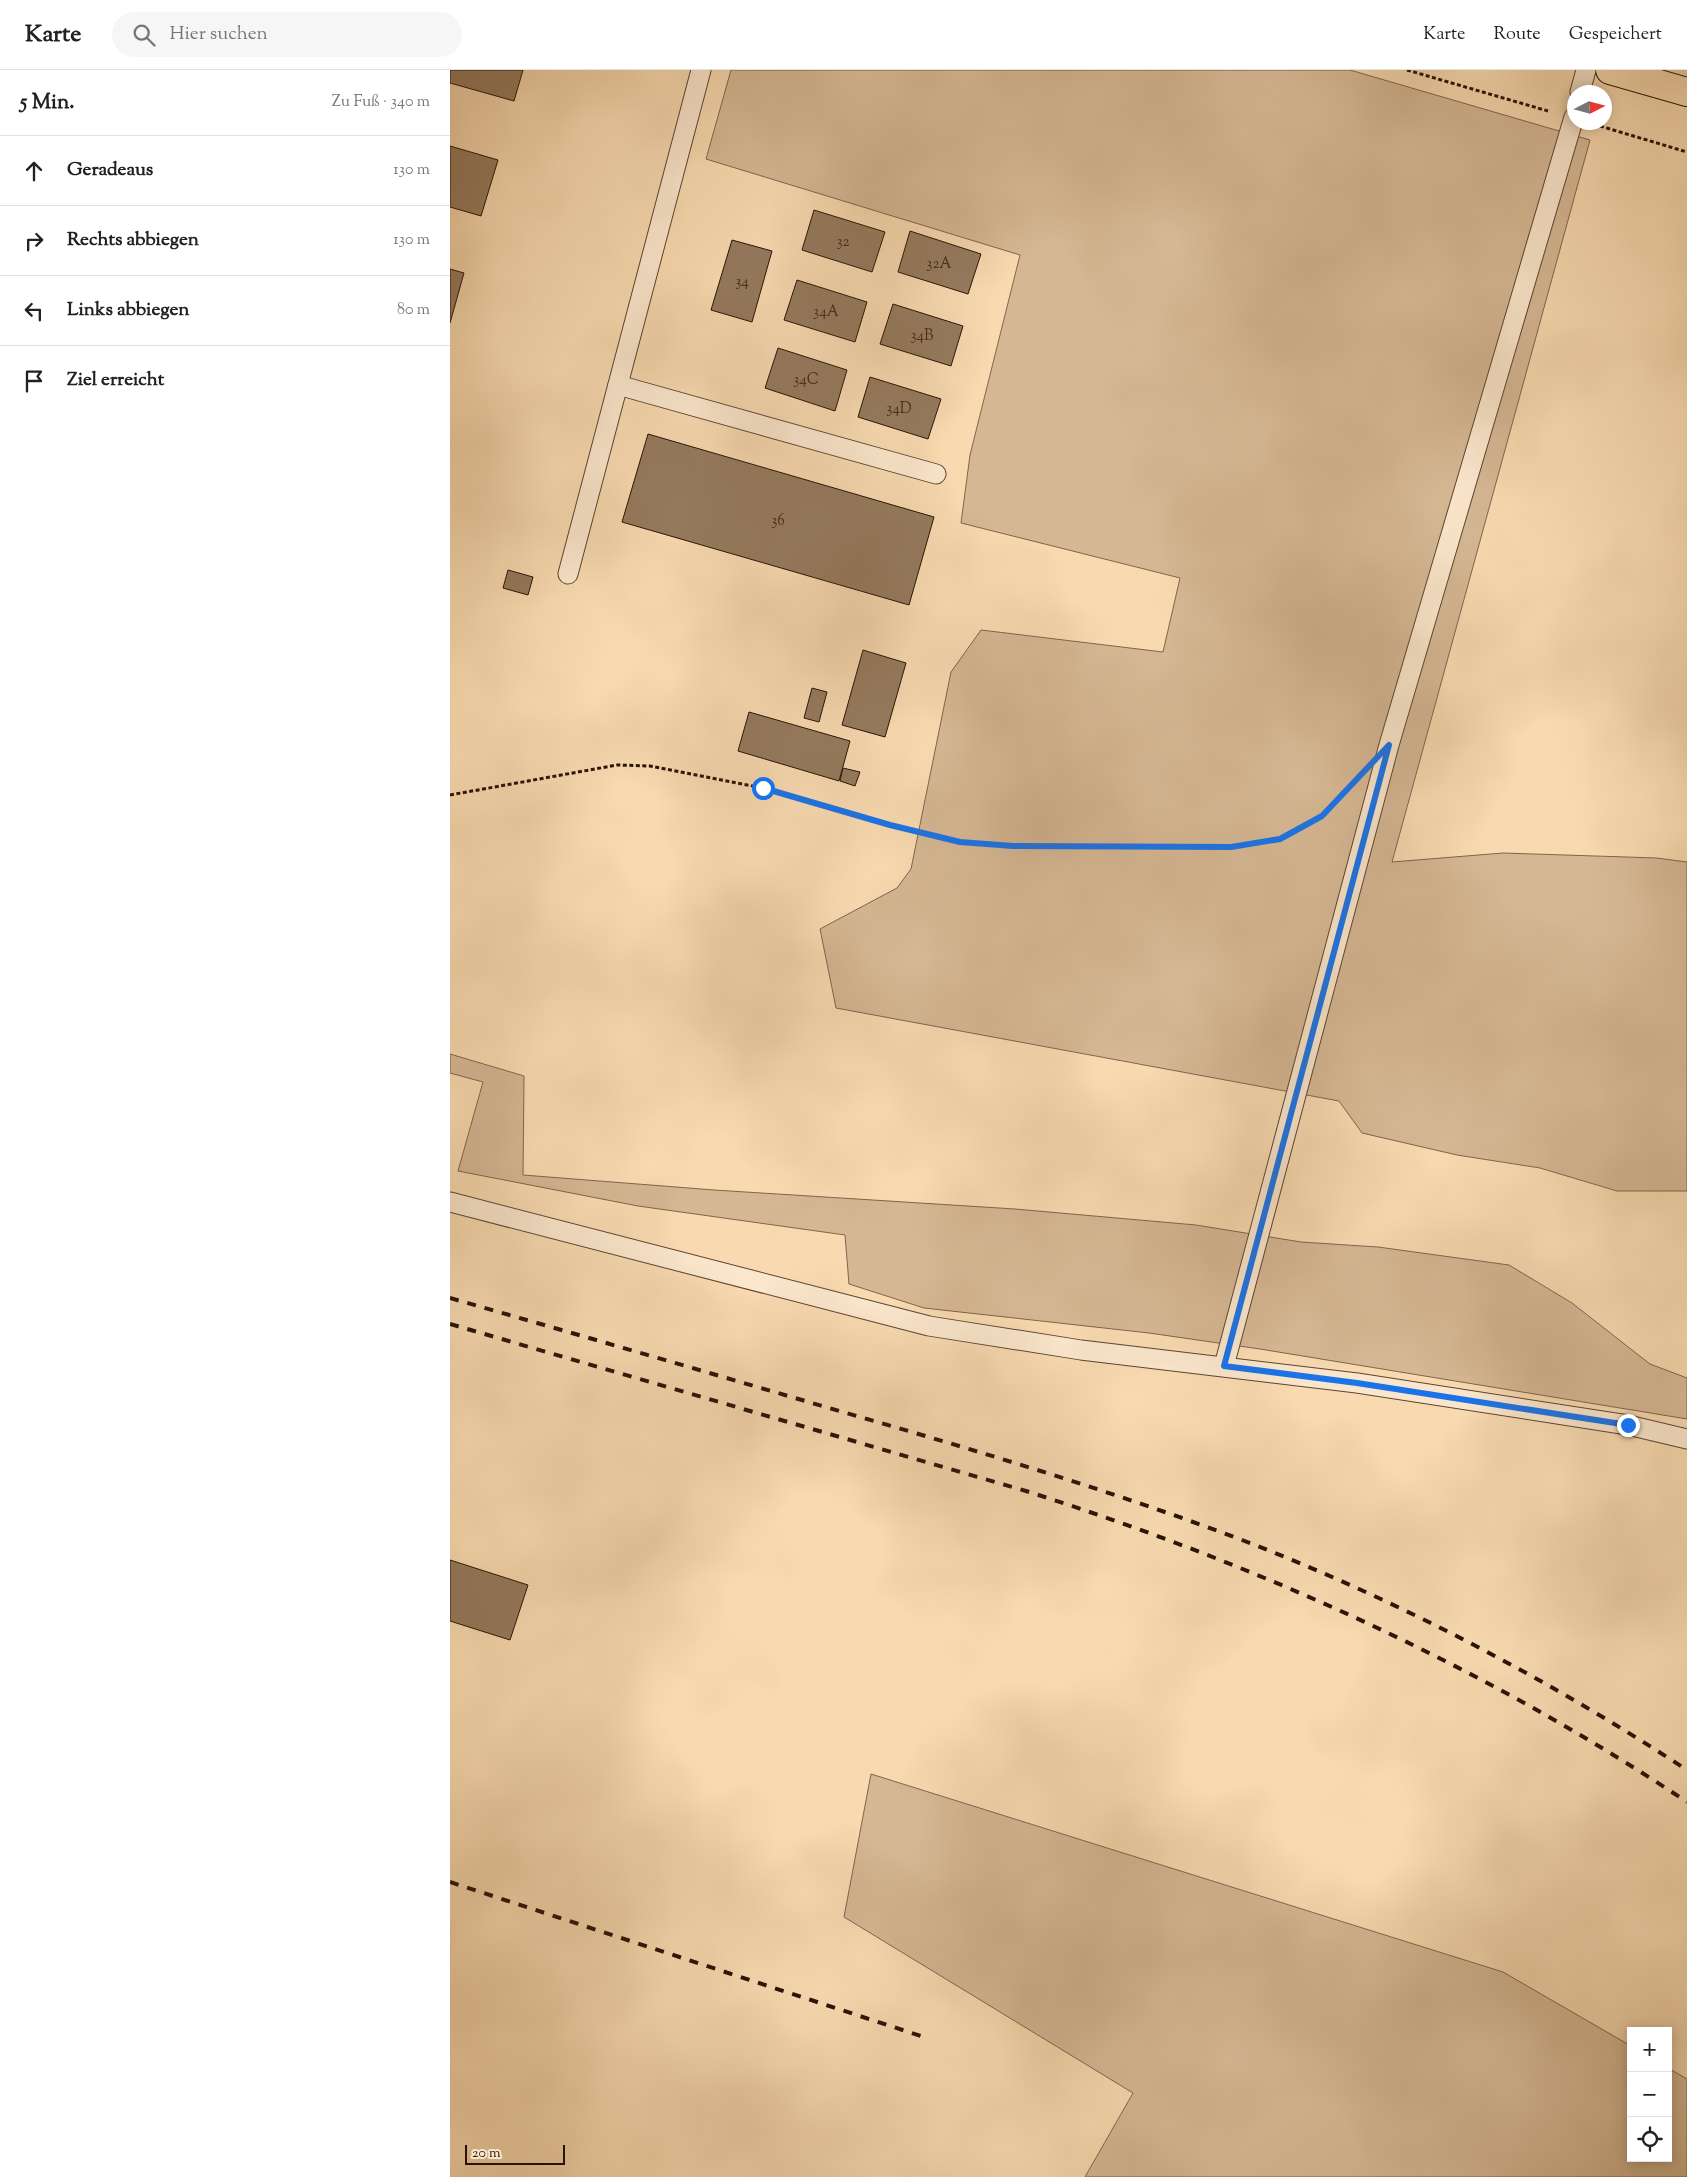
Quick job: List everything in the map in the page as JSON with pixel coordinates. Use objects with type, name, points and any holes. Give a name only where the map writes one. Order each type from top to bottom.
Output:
[{"type":"main road","points":[[1610,70],[1687,92]]},
{"type":"lane","points":[[568,574],[701,70]]},
{"type":"lane","points":[[1582,85],[1586,70]]},
{"type":"lane","points":[[1224,1366],[1389,745],[1570,130]]},
{"type":"lane","points":[[618,385],[936,474]]},
{"type":"lane","points":[[450,1202],[929,1326],[1081,1350],[1367,1384],[1628,1425],[1687,1438]]},
{"type":"path","points":[[1407,70],[1567,116]]},
{"type":"path","points":[[1612,130],[1687,152]]},
{"type":"path","points":[[450,795],[617,765],[650,766],[763,788],[890,825],[960,842],[1013,846],[1231,847],[1280,839],[1322,816],[1354,784]]},
{"type":"shaded area","points":[[731,70],[1350,70],[1590,140],[1392,862],[1503,853],[1657,858],[1687,862],[1687,1191],[1617,1191],[1540,1168],[1457,1155],[1362,1133],[1339,1101],[836,1008],[820,929],[897,888],[911,869],[951,672],[981,630],[1163,652],[1180,578],[961,523],[970,455],[1020,255],[706,159]]},
{"type":"shaded area","points":[[450,1054],[524,1076],[523,1175],[714,1190],[1015,1209],[1196,1225],[1301,1242],[1378,1247],[1509,1265],[1572,1303],[1650,1364],[1687,1378],[1687,1419],[1260,1349],[1149,1333],[924,1308],[849,1284],[845,1235],[638,1206],[458,1171],[483,1082],[450,1073]]},
{"type":"shaded area","points":[[871,1774],[1503,1972],[1627,2044],[1627,2162],[1672,2162],[1672,2070],[1687,2079],[1687,2177],[1085,2177],[1133,2093],[844,1917]]},
{"type":"building","points":[[450,70],[523,70],[514,101],[450,83]]},
{"type":"building","points":[[450,146],[498,160],[481,216],[450,207]]},
{"type":"building","points":[[814,210],[885,232],[872,272],[802,250]]},
{"type":"building","points":[[910,231],[981,254],[968,294],[898,272]]},
{"type":"building","points":[[732,240],[772,251],[752,322],[711,310]]},
{"type":"building","points":[[450,269],[464,273],[450,323]]},
{"type":"building","points":[[797,280],[867,302],[855,342],[784,320]]},
{"type":"building","points":[[893,304],[963,326],[951,366],[880,344]]},
{"type":"building","points":[[778,348],[847,370],[835,411],[765,388]]},
{"type":"building","points":[[870,377],[941,399],[928,439],[858,417]]},
{"type":"building","points":[[648,434],[934,517],[909,605],[622,522]]},
{"type":"building","points":[[508,570],[533,577],[528,595],[503,588]]},
{"type":"building","points":[[863,650],[906,663],[885,737],[842,725]]},
{"type":"building","points":[[812,688],[827,692],[819,722],[804,718]]},
{"type":"building","points":[[749,712],[850,741],[839,781],[738,751]]},
{"type":"building","points":[[843,768],[860,772],[855,786],[840,781]]},
{"type":"building","points":[[450,1560],[528,1585],[510,1640],[450,1621]]},
{"type":"railway","points":[[450,1298],[985,1454],[1140,1503],[1242,1540],[1358,1588],[1471,1643],[1581,1704],[1687,1770]]},
{"type":"railway","points":[[450,1324],[1026,1491],[1113,1520],[1199,1552],[1284,1586],[1450,1663],[1530,1706],[1610,1753],[1687,1802]]},
{"type":"railway","points":[[450,1882],[921,2036]]},
{"type":"route","points":[[763,788],[890,825],[960,842],[1013,846],[1231,847],[1280,839],[1322,816],[1389,745],[1224,1366],[1357,1383],[1628,1425]]}]
